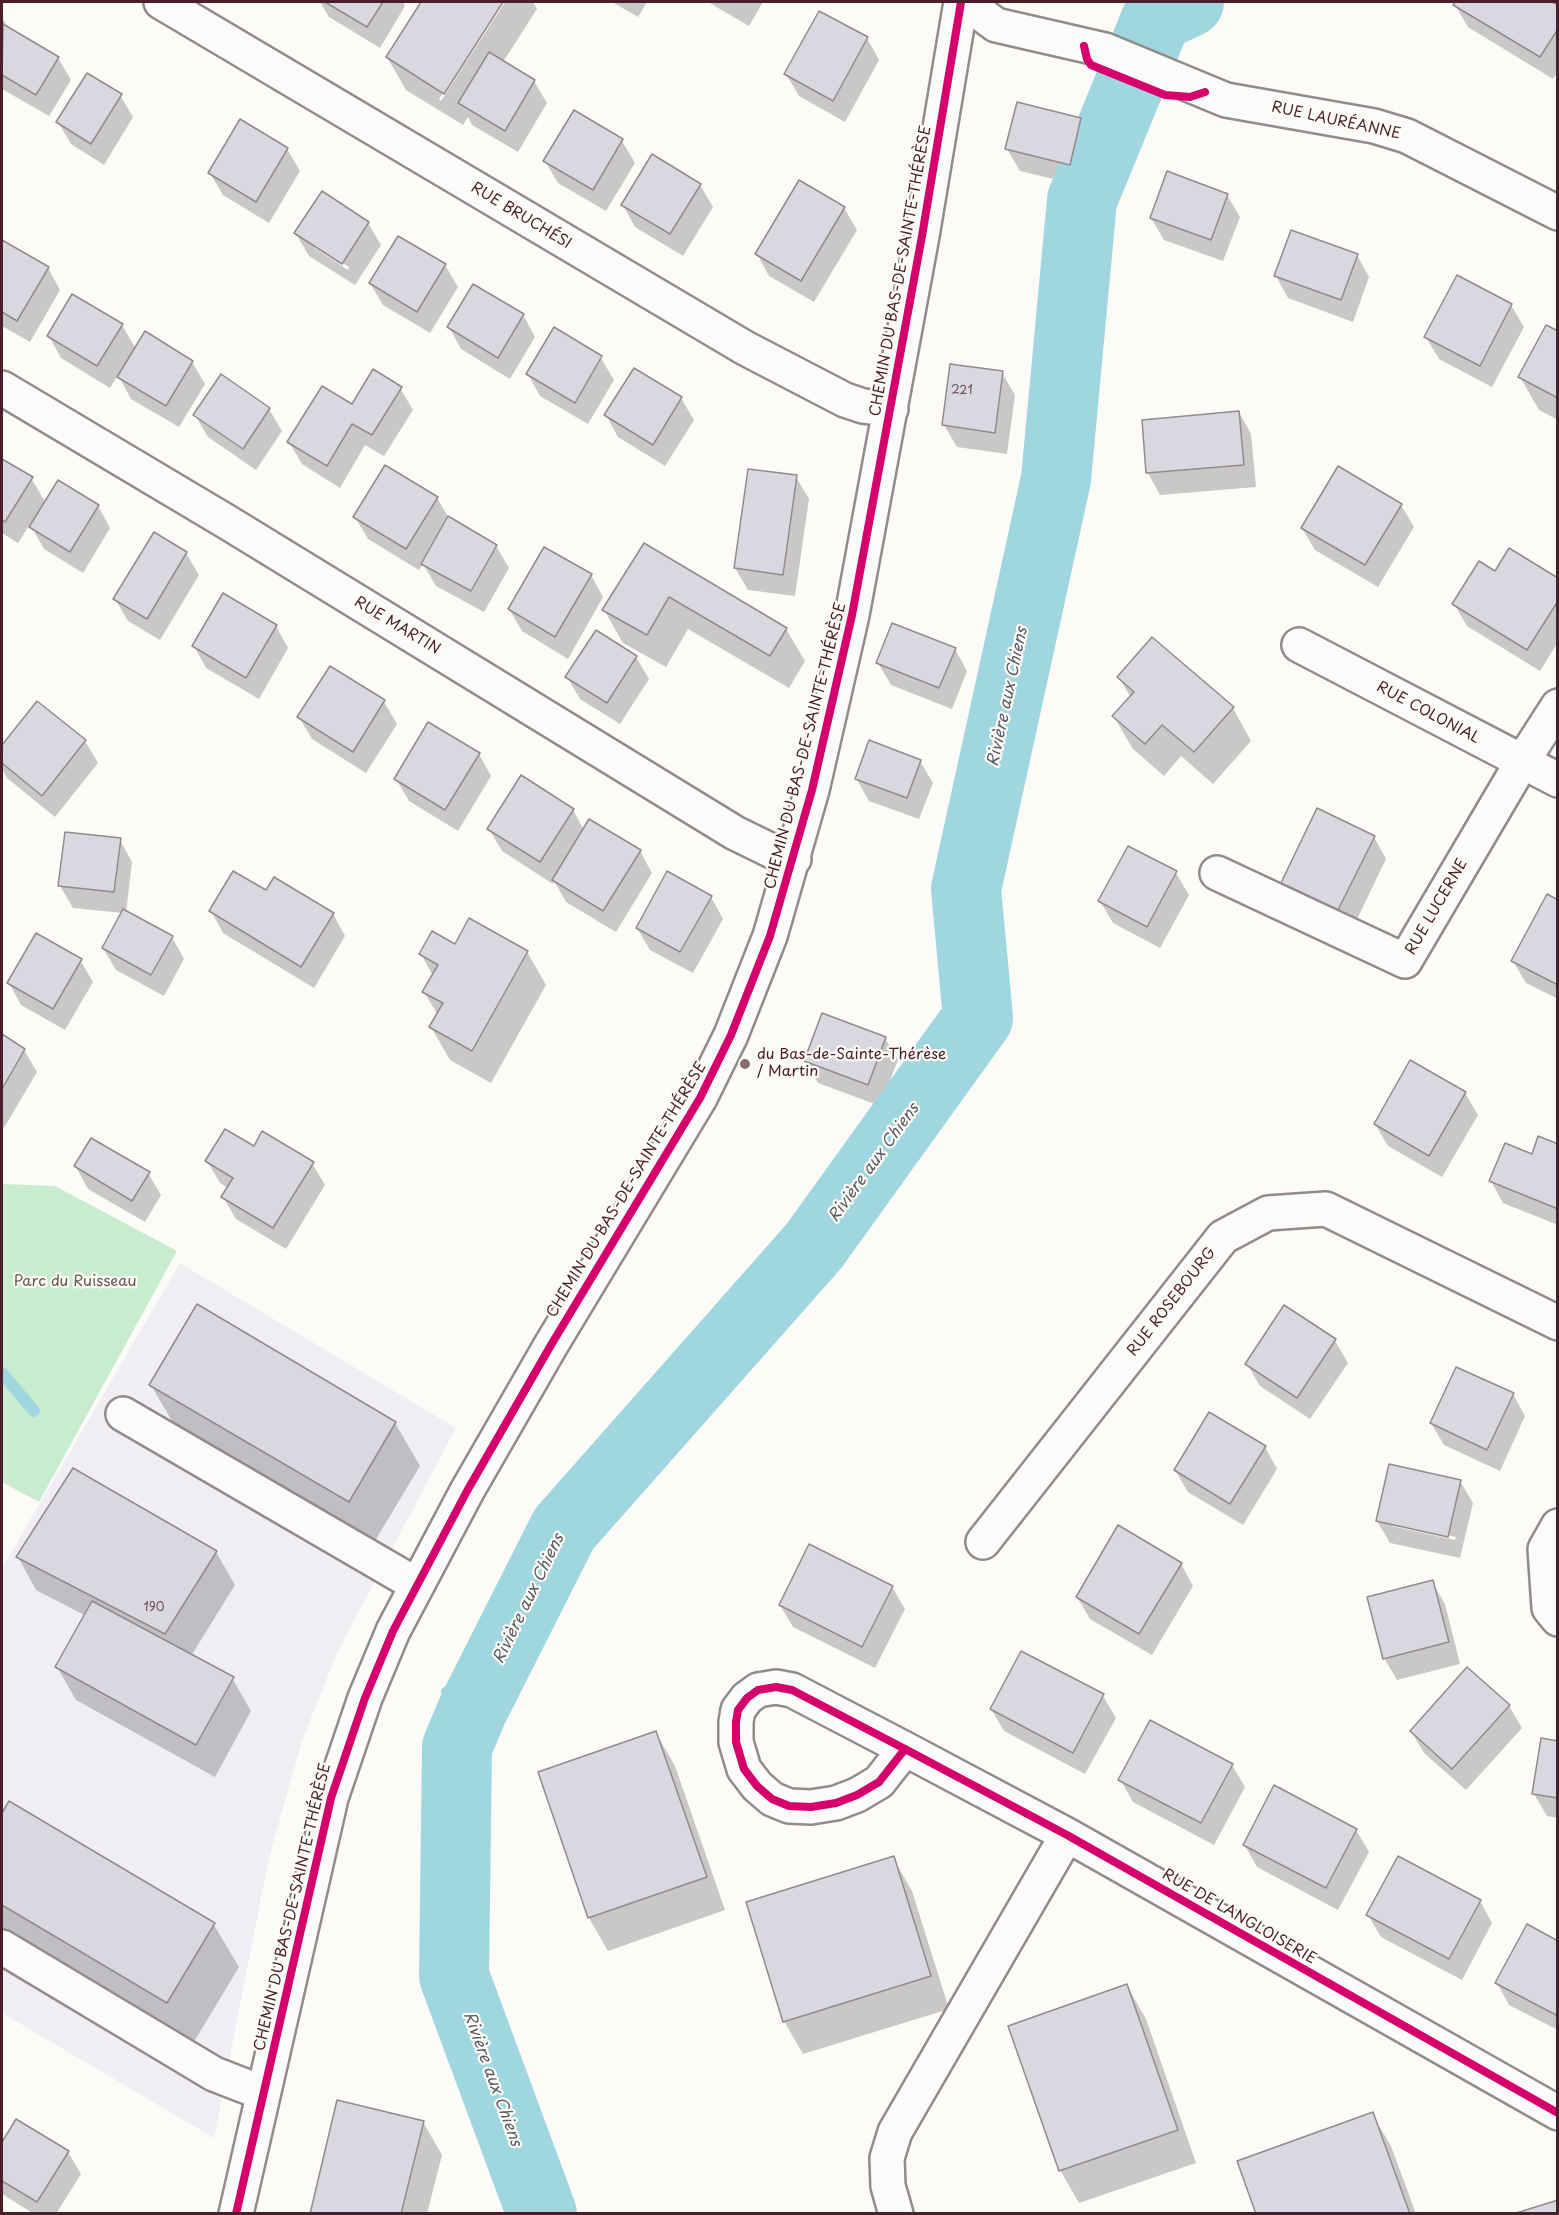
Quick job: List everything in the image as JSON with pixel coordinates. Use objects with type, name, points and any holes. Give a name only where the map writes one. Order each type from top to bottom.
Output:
[{"type":"street","name":"RUE BRUCHÉSI","points":[[160,2],[745,348],[845,400],[863,406],[891,409]]},
{"type":"street","name":"CHEMIN DU BAS-DE-SAINTE-THÉRÈSE","points":[[236,2214],[330,1798],[365,1698],[393,1631],[461,1501],[682,1130],[731,1035],[759,968],[794,859],[841,669],[891,409],[963,2]]},
{"type":"street","name":"RUE LAURÉANNE","points":[[963,2],[996,25],[1105,50],[1226,100],[1374,126],[1399,133],[1557,213]]},
{"type":"street","name":"RUE MARTIN","points":[[2,388],[237,528],[735,832],[778,854],[794,859]]},
{"type":"street","name":"RUE COLONIAL","points":[[1299,645],[1557,780]]},
{"type":"street","name":"RUE LUCERNE","points":[[1217,873],[1405,961],[1557,706]]},
{"type":"street","name":"RUE ROSEBOURG","points":[[983,1542],[1223,1237],[1268,1213],[1326,1209],[1557,1323]]},
{"type":"street","points":[[123,1414],[417,1585]]},
{"type":"street","points":[[1557,1526],[1545,1549],[1549,1608],[1557,1619]]},
{"type":"street","name":"RUE DE LANGLOISERIE","points":[[905,1749],[879,1782],[857,1795],[836,1803],[811,1807],[789,1806],[772,1799],[744,1769],[736,1742],[735,1722],[738,1710],[747,1698],[758,1690],[776,1687],[792,1690],[905,1749],[1067,1835],[1557,2114]]},
{"type":"street","points":[[896,2214],[888,2186],[887,2158],[895,2132],[1067,1835]]},
{"type":"street","points":[[2,1947],[214,2074],[263,2093]]},
{"type":"shaded area","points":[[180,1263],[456,1428],[337,1653],[302,1741],[268,1862],[214,2138],[2,2013],[2,1568]]},
{"type":"green space","name":"Parc du Ruisseau","points":[[2,1184],[55,1186],[177,1251],[39,1502],[2,1482]]},
{"type":"building","points":[[325,2],[383,2],[367,27]]},
{"type":"building","points":[[421,2],[503,2],[444,94],[386,57]]},
{"type":"building","points":[[1455,2],[1552,2],[1558,5],[1558,29],[1540,57],[1453,5]]},
{"type":"building","points":[[819,11],[868,37],[833,101],[784,74]]},
{"type":"building","points":[[3,24],[59,57],[36,95],[2,75]]},
{"type":"building","points":[[489,52],[535,80],[505,131],[458,103]]},
{"type":"building","points":[[87,73],[122,94],[91,144],[56,122]]},
{"type":"building","points":[[1017,102],[1081,118],[1070,165],[1005,149]]},
{"type":"building","points":[[574,110],[623,139],[593,190],[543,161]]},
{"type":"building","points":[[240,119],[288,148],[256,202],[208,173]]},
{"type":"building","points":[[652,154],[701,184],[670,234],[621,205]]},
{"type":"building","points":[[1167,171],[1228,194],[1211,240],[1150,218]]},
{"type":"building","points":[[799,180],[845,207],[801,281],[755,254]]},
{"type":"building","points":[[322,191],[369,222],[342,264],[294,233]]},
{"type":"building","points":[[1291,230],[1358,254],[1341,300],[1274,276]]},
{"type":"building","points":[[398,236],[446,264],[417,312],[369,283]]},
{"type":"building","points":[[2,240],[49,267],[17,321],[2,312]]},
{"type":"building","points":[[1457,275],[1512,304],[1480,366],[1424,337]]},
{"type":"building","points":[[473,284],[524,314],[498,358],[447,327]]},
{"type":"building","points":[[72,294],[123,324],[97,366],[47,336]]},
{"type":"building","points":[[1546,325],[1558,331],[1558,398],[1518,377]]},
{"type":"building","points":[[554,327],[602,356],[575,403],[526,374]]},
{"type":"building","points":[[145,331],[193,361],[166,406],[117,377]]},
{"type":"building","points":[[950,364],[1003,371],[995,433],[942,425]]},
{"type":"building","points":[[634,368],[682,397],[653,445],[604,415]]},
{"type":"building","points":[[373,369],[402,387],[372,435],[352,424],[327,466],[287,442],[322,386],[352,404]]},
{"type":"building","points":[[221,374],[270,408],[243,449],[193,415]]},
{"type":"building","points":[[1239,411],[1244,465],[1146,473],[1142,420]]},
{"type":"building","points":[[2,459],[33,477],[5,522],[2,520]]},
{"type":"building","points":[[385,465],[438,497],[406,549],[353,517]]},
{"type":"building","points":[[1338,466],[1402,504],[1365,565],[1301,528]]},
{"type":"building","points":[[748,469],[797,475],[783,575],[734,568]]},
{"type":"building","points":[[58,480],[99,505],[70,552],[29,527]]},
{"type":"building","points":[[448,516],[497,545],[471,591],[421,564]]},
{"type":"building","points":[[154,532],[187,552],[147,619],[113,599]]},
{"type":"building","points":[[644,543],[787,628],[770,656],[669,597],[647,635],[602,610]]},
{"type":"building","points":[[544,547],[592,574],[555,637],[508,609]]},
{"type":"building","points":[[1509,548],[1558,578],[1558,601],[1527,650],[1452,604],[1479,561],[1495,571]]},
{"type":"building","points":[[223,593],[277,625],[246,678],[192,646]]},
{"type":"building","points":[[892,623],[956,648],[939,688],[876,663]]},
{"type":"building","points":[[596,630],[637,656],[607,703],[565,677]]},
{"type":"building","points":[[1152,637],[1234,707],[1194,752],[1162,725],[1145,744],[1112,716],[1134,692],[1117,677]]},
{"type":"building","points":[[330,666],[385,700],[353,752],[297,717]]},
{"type":"building","points":[[37,701],[86,740],[42,796],[2,763],[2,745]]},
{"type":"building","points":[[428,722],[480,753],[445,810],[394,779]]},
{"type":"building","points":[[869,740],[921,760],[907,798],[855,779]]},
{"type":"building","points":[[521,775],[574,809],[540,862],[487,829]]},
{"type":"building","points":[[1317,808],[1375,836],[1336,914],[1279,887]]},
{"type":"building","points":[[589,819],[641,850],[603,911],[552,880]]},
{"type":"building","points":[[65,832],[121,838],[114,892],[58,886]]},
{"type":"building","points":[[1128,846],[1177,871],[1147,927],[1098,901]]},
{"type":"building","points":[[233,871],[266,890],[274,877],[334,913],[301,967],[209,911]]},
{"type":"building","points":[[667,871],[712,896],[680,952],[636,928]]},
{"type":"building","points":[[1547,894],[1558,900],[1558,985],[1511,961]]},
{"type":"building","points":[[123,909],[173,936],[151,975],[102,948]]},
{"type":"building","points":[[469,918],[528,951],[472,1051],[429,1027],[443,1003],[422,992],[438,965],[419,954],[432,931],[455,944]]},
{"type":"building","points":[[36,933],[82,959],[53,1009],[7,983]]},
{"type":"building","points":[[822,1013],[886,1037],[868,1085],[804,1061]]},
{"type":"building","points":[[2,1034],[25,1049],[2,1089]]},
{"type":"building","points":[[1410,1060],[1466,1092],[1429,1156],[1374,1124]]},
{"type":"building","points":[[225,1129],[254,1146],[262,1131],[314,1162],[273,1228],[221,1197],[233,1178],[205,1161]]},
{"type":"building","points":[[1538,1136],[1558,1144],[1558,1209],[1489,1181],[1505,1143],[1532,1154]]},
{"type":"building","points":[[91,1138],[150,1172],[132,1201],[74,1166]]},
{"type":"building","points":[[197,1304],[396,1422],[349,1502],[149,1385]]},
{"type":"building","points":[[1284,1305],[1336,1339],[1297,1398],[1245,1364]]},
{"type":"building","points":[[1456,1367],[1514,1393],[1487,1450],[1430,1423]]},
{"type":"building","points":[[1209,1412],[1266,1446],[1230,1504],[1174,1470]]},
{"type":"building","points":[[1389,1464],[1461,1480],[1448,1537],[1376,1521]]},
{"type":"building","points":[[73,1468],[217,1551],[165,1634],[16,1557]]},
{"type":"building","points":[[1118,1525],[1182,1563],[1139,1634],[1076,1597]]},
{"type":"building","points":[[809,1544],[893,1586],[862,1647],[779,1605]]},
{"type":"building","points":[[1433,1580],[1449,1642],[1383,1659],[1367,1597]]},
{"type":"building","points":[[92,1601],[234,1677],[196,1745],[55,1667]]},
{"type":"building","points":[[1021,1651],[1104,1694],[1073,1753],[990,1709]]},
{"type":"building","points":[[1467,1667],[1510,1705],[1452,1769],[1410,1731]]},
{"type":"building","points":[[1150,1720],[1233,1764],[1201,1823],[1118,1780]]},
{"type":"building","points":[[656,1731],[707,1877],[588,1918],[538,1772]]},
{"type":"building","points":[[1541,1738],[1558,1741],[1558,1798],[1532,1794]]},
{"type":"building","points":[[1274,1785],[1357,1829],[1326,1888],[1243,1845]]},
{"type":"building","points":[[9,1801],[215,1923],[167,2003],[2,1905],[2,1813]]},
{"type":"building","points":[[894,1856],[931,1976],[783,2022],[746,1902]]},
{"type":"building","points":[[1398,1856],[1481,1900],[1449,1959],[1366,1915]]},
{"type":"building","points":[[1527,1924],[1558,1941],[1558,2016],[1495,1983]]},
{"type":"building","points":[[1127,1984],[1178,2130],[1059,2171],[1008,2026]]},
{"type":"building","points":[[337,2100],[424,2121],[401,2214],[310,2214]]},
{"type":"building","points":[[1373,2112],[1410,2214],[1256,2214],[1237,2161]]},
{"type":"building","points":[[16,2119],[69,2151],[37,2202],[2,2181],[2,2142]]},
{"type":"building","points":[[1558,2200],[1558,2214],[1513,2214]]},
{"type":"waterway","name":"Rivière aux Chiens","points":[[542,2214],[454,1976],[457,1747],[473,1709],[564,1529],[814,1246],[978,1018],[966,889],[1056,479],[1082,200],[1157,17],[1189,2]]},
{"type":"waterway","points":[[2,1373],[34,1411]]},
{"type":"waterway","points":[[447,1692],[473,1709]]},
{"type":"cycle path","points":[[236,2214],[331,1798],[365,1698],[393,1631],[467,1491],[551,1345],[700,1098],[731,1035],[770,936],[812,790],[852,615],[922,236],[961,2]]},
{"type":"cycle path","points":[[1084,46],[1091,65],[1165,95],[1190,97],[1205,92]]},
{"type":"cycle path","points":[[905,1749],[879,1782],[857,1795],[836,1803],[811,1807],[789,1806],[772,1799],[757,1786],[744,1769],[736,1742],[738,1710],[747,1698],[758,1690],[776,1687],[792,1690],[905,1749],[1067,1835],[1558,2113]]},
{"type":"place","name":"du Bas-de-Sainte-Thérèse / Martin","points":[[745,1064]]}]
